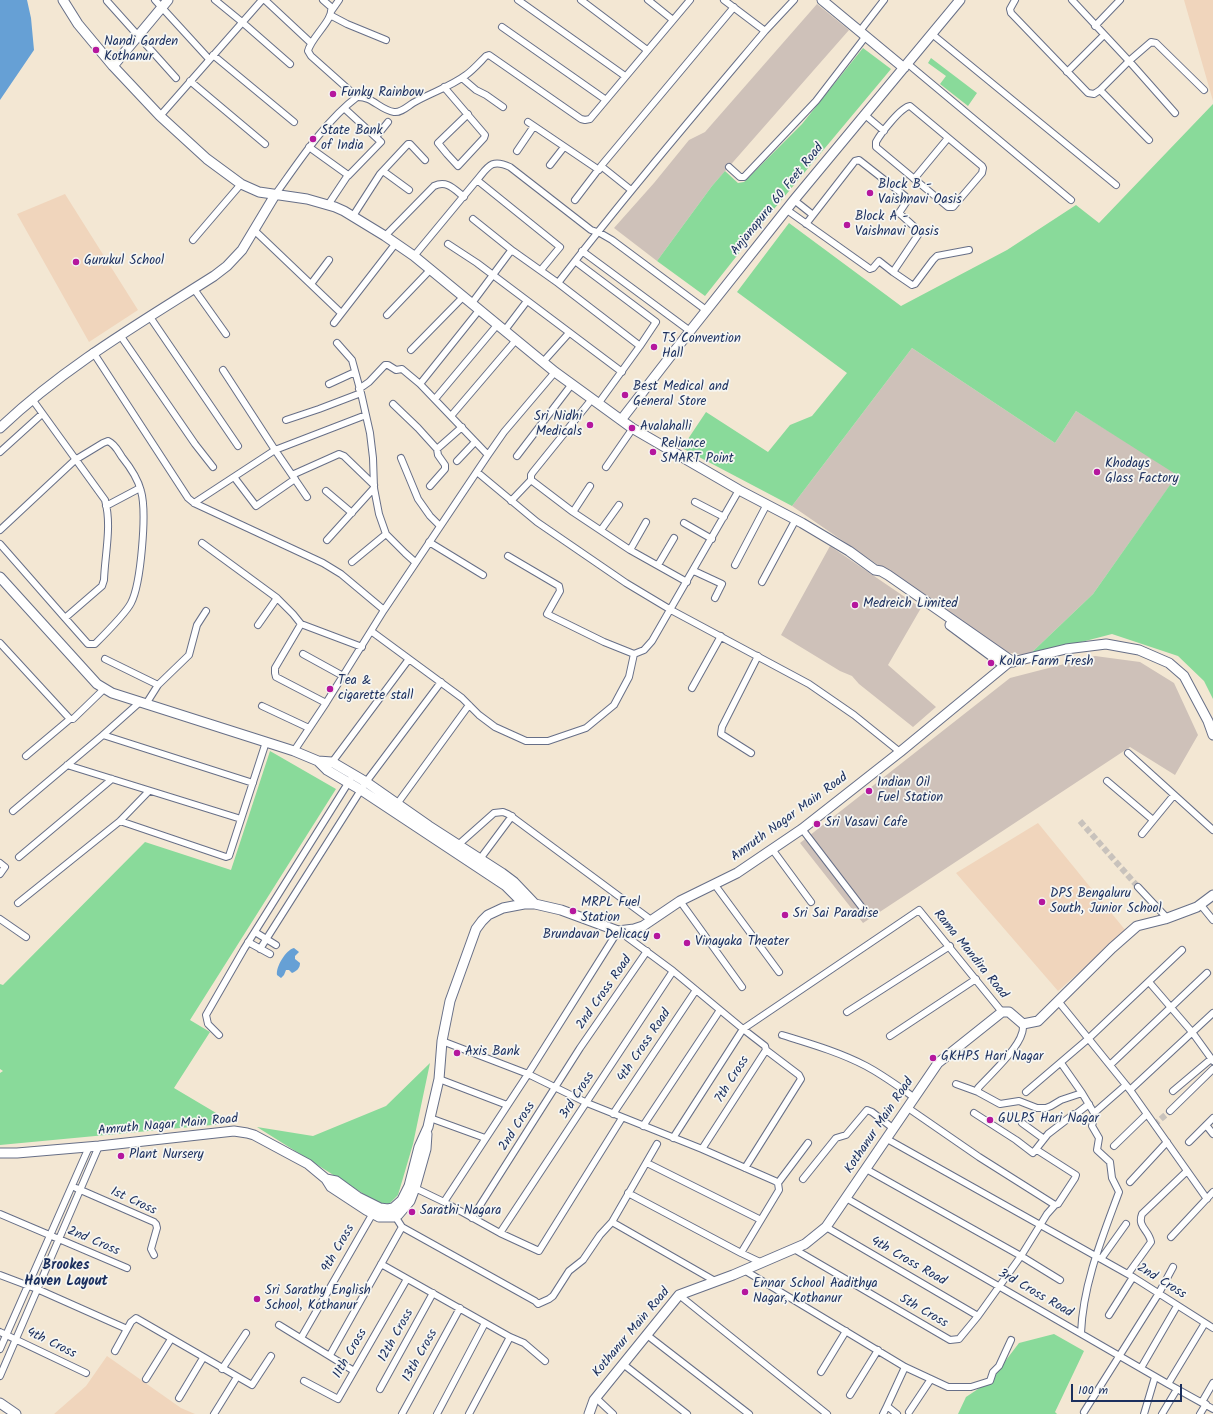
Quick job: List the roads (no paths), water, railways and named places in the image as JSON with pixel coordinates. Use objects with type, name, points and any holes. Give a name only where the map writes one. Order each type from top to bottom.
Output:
[{"type":"street","points":[[62,0],[78,24],[113,66],[160,116],[207,159],[240,184],[259,192],[307,199],[328,205],[353,216],[414,256],[506,330],[555,372],[621,420],[739,490],[796,519],[849,551],[875,570],[878,575],[1009,664]]},
{"type":"street","points":[[155,0],[165,3],[211,57],[294,122]]},
{"type":"street","points":[[215,0],[290,64]]},
{"type":"street","points":[[160,116],[263,0],[311,43]]},
{"type":"street","points":[[324,0],[331,7],[331,13]]},
{"type":"street","points":[[339,0],[311,43],[308,51],[311,56],[357,97],[369,99],[390,111],[400,111],[422,97],[462,78],[489,55],[585,120],[590,119],[690,0]]},
{"type":"street","points":[[518,0],[625,76]]},
{"type":"street","points":[[581,0],[647,50]]},
{"type":"street","points":[[648,0],[673,20]]},
{"type":"street","points":[[724,0],[765,31]]},
{"type":"street","points":[[558,283],[596,232],[631,190],[765,31],[794,0]]},
{"type":"street","points":[[822,0],[1071,200]]},
{"type":"street","points":[[729,167],[740,177],[744,177],[816,101],[884,0]]},
{"type":"street","name":"Anjanapura 60 Feet Road","points":[[621,420],[794,200],[960,0]]},
{"type":"street","points":[[1015,0],[1010,9],[1010,13],[1088,93],[1094,94],[1100,90],[1129,61],[1151,42],[1156,43],[1204,90]]},
{"type":"street","points":[[1095,26],[1120,0]]},
{"type":"street","points":[[107,1],[176,78]]},
{"type":"street","points":[[1075,1],[1095,26],[1129,61],[1175,113]]},
{"type":"street","points":[[113,66],[165,3]]},
{"type":"street","points":[[575,200],[734,8]]},
{"type":"street","points":[[331,13],[347,24],[386,40]]},
{"type":"street","points":[[502,26],[606,100]]},
{"type":"street","points":[[932,34],[1116,185]]},
{"type":"street","points":[[1067,72],[1104,35]]},
{"type":"street","points":[[462,78],[476,90],[503,107]]},
{"type":"street","points":[[190,81],[266,144]]},
{"type":"street","points":[[444,87],[468,114],[485,135],[458,166],[438,143],[468,114]]},
{"type":"street","points":[[1100,90],[1149,140]]},
{"type":"street","points":[[0,428],[32,399],[93,352],[194,289],[227,266],[242,250],[275,195],[309,147],[344,108],[357,97]]},
{"type":"street","points":[[910,106],[982,166],[982,173],[954,207],[948,207],[876,147],[876,142],[884,131],[904,108],[910,106]]},
{"type":"street","points":[[328,205],[348,176],[381,142],[344,108]]},
{"type":"street","points":[[865,115],[884,131]]},
{"type":"street","points":[[376,138],[388,122]]},
{"type":"street","points":[[528,122],[564,147],[600,168],[631,190]]},
{"type":"street","points":[[517,151],[534,126]]},
{"type":"street","points":[[914,179],[948,138]]},
{"type":"street","points":[[353,216],[383,171],[409,144],[424,160]]},
{"type":"street","points":[[309,147],[348,176]]},
{"type":"street","points":[[550,164],[564,147]]},
{"type":"street","points":[[806,224],[855,162],[857,160],[860,161],[906,196],[906,201],[899,213],[920,232],[893,272]]},
{"type":"street","points":[[414,256],[491,164],[504,164],[510,167],[592,230],[612,240],[706,310]]},
{"type":"street","points":[[383,171],[409,190]]},
{"type":"street","points":[[477,180],[560,247],[541,270]]},
{"type":"street","points":[[385,236],[434,186],[445,183],[464,197]]},
{"type":"street","points":[[193,240],[240,184]]},
{"type":"street","points":[[794,200],[813,215]]},
{"type":"street","points":[[787,210],[870,269],[873,268],[879,261],[912,285],[915,284],[937,256],[969,250]]},
{"type":"street","points":[[473,219],[513,251],[541,270],[640,346]]},
{"type":"street","points":[[254,230],[341,313]]},
{"type":"street","points":[[334,323],[396,244]]},
{"type":"street","points":[[448,244],[622,372]]},
{"type":"street","points":[[472,303],[510,252],[513,251]]},
{"type":"street","points":[[582,251],[690,331]]},
{"type":"street","points":[[311,284],[329,260]]},
{"type":"street","points":[[511,501],[531,480],[531,475],[533,472],[622,372],[656,322],[575,261]]},
{"type":"street","points":[[388,315],[430,269]]},
{"type":"street","points":[[194,289],[226,334]]},
{"type":"street","points":[[411,350],[464,296]]},
{"type":"street","points":[[506,330],[527,302]]},
{"type":"street","points":[[420,384],[480,309]]},
{"type":"street","points":[[150,317],[238,446]]},
{"type":"street","points":[[435,399],[498,324]]},
{"type":"street","points":[[543,362],[569,333]]},
{"type":"street","points":[[120,336],[194,444],[213,467]]},
{"type":"street","points":[[451,416],[516,340]]},
{"type":"street","points":[[337,343],[352,360],[360,391],[366,415],[373,458],[374,487],[379,514],[386,534],[416,562]]},
{"type":"street","points":[[93,352],[184,492],[194,503],[323,563],[341,574],[384,610]]},
{"type":"street","points":[[286,420],[319,409],[360,391],[385,365],[388,365],[396,370],[402,369],[420,384],[488,455]]},
{"type":"street","points":[[223,370],[293,477],[308,497]]},
{"type":"street","points":[[329,384],[355,372]]},
{"type":"street","points":[[294,751],[362,647],[384,610],[488,455],[504,432],[555,372]]},
{"type":"street","points":[[517,456],[572,384]]},
{"type":"street","points":[[32,399],[105,500],[108,514],[104,580],[102,586],[66,618]]},
{"type":"street","points":[[393,404],[437,449],[438,455],[445,465],[445,469],[430,486]]},
{"type":"street","points":[[0,452],[42,414]]},
{"type":"street","points":[[194,503],[275,450],[366,415]]},
{"type":"street","points":[[437,449],[462,427]]},
{"type":"street","points":[[606,467],[633,428]]},
{"type":"street","points":[[0,530],[75,460],[108,441],[111,442],[128,464],[142,492],[143,526],[138,584],[131,605],[95,644],[88,644],[0,544]]},
{"type":"street","points":[[457,461],[475,442]]},
{"type":"street","points":[[234,477],[256,506],[293,477],[339,454],[344,456],[374,487]]},
{"type":"street","points":[[401,458],[418,500],[440,526]]},
{"type":"street","points":[[477,472],[537,522],[626,583],[671,610],[809,684],[854,715],[900,752]]},
{"type":"street","points":[[531,480],[573,512],[630,550],[687,582]]},
{"type":"street","points":[[573,512],[590,486]]},
{"type":"street","points":[[328,540],[374,487]]},
{"type":"street","points":[[106,506],[140,488]]},
{"type":"street","points":[[508,556],[559,586],[560,591],[548,614],[604,642],[634,654],[644,650],[652,641],[694,571],[739,490]]},
{"type":"street","points":[[326,491],[352,513]]},
{"type":"street","points":[[695,502],[724,517]]},
{"type":"street","points":[[601,530],[619,504]]},
{"type":"street","points":[[735,565],[767,504]]},
{"type":"street","points":[[762,582],[796,519]]},
{"type":"street","points":[[630,550],[646,522]]},
{"type":"street","points":[[684,523],[712,539]]},
{"type":"street","points":[[352,562],[386,534]]},
{"type":"street","points":[[658,565],[674,538]]},
{"type":"street","points":[[430,542],[483,575]]},
{"type":"street","points":[[202,543],[277,598],[301,624],[362,647]]},
{"type":"street","points":[[694,571],[722,584],[715,598]]},
{"type":"street","points":[[0,577],[97,684],[104,689],[112,693],[294,751],[318,761],[332,762],[351,779]]},
{"type":"street","points":[[258,626],[277,598]]},
{"type":"street","points":[[13,811],[143,703],[158,685],[189,655],[197,625],[206,612]]},
{"type":"street","points":[[301,624],[275,668],[276,677],[326,703]]},
{"type":"street","points":[[371,631],[462,698],[478,714],[495,727],[526,741],[548,741],[586,728],[614,705],[629,677],[634,654]]},
{"type":"street","points":[[692,688],[721,636]]},
{"type":"street","points":[[0,643],[66,717],[70,719]]},
{"type":"street","name":"Amruth Nagar Main Road","points":[[621,931],[634,929],[680,901],[737,873],[802,829],[1009,664],[1066,649],[1106,644],[1139,650],[1169,663],[1184,676],[1208,721],[1213,735]]},
{"type":"street","points":[[303,654],[343,676]]},
{"type":"street","points":[[751,753],[721,734],[722,727],[758,656]]},
{"type":"street","points":[[104,659],[158,685]]},
{"type":"street","points":[[327,770],[409,659]]},
{"type":"street","points":[[260,949],[363,786],[441,682]]},
{"type":"street","points":[[26,756],[70,719],[73,719],[104,689]]},
{"type":"street","points":[[398,804],[469,705]]},
{"type":"street","points":[[262,706],[309,728]]},
{"type":"street","points":[[103,735],[253,783]]},
{"type":"street","points":[[120,821],[226,856],[230,854],[266,742]]},
{"type":"street","points":[[1128,752],[1213,830]]},
{"type":"street","points":[[318,761],[327,770],[351,779],[398,804],[514,882],[535,904]]},
{"type":"street","points":[[67,765],[241,819]]},
{"type":"street","points":[[19,857],[112,779]]},
{"type":"street","points":[[217,1033],[208,1024],[206,1015],[248,942],[351,779]]},
{"type":"street","points":[[1107,780],[1153,820]]},
{"type":"street","points":[[363,786],[506,886],[524,904]]},
{"type":"street","points":[[18,903],[120,821],[149,791]]},
{"type":"street","points":[[1142,834],[1174,795]]},
{"type":"street","points":[[458,845],[494,813],[504,812],[512,816],[651,920]]},
{"type":"street","points":[[480,859],[512,816]]},
{"type":"street","points":[[802,829],[864,910]]},
{"type":"street","points":[[772,849],[811,902]]},
{"type":"street","points":[[0,863],[5,867],[0,874]]},
{"type":"street","points":[[715,885],[779,972]]},
{"type":"street","points":[[1138,887],[1167,918]]},
{"type":"street","points":[[1023,1024],[1038,1021],[1112,948],[1137,926],[1167,918],[1200,904],[1213,895]]},
{"type":"street","points":[[680,901],[742,988]]},
{"type":"street","points":[[393,1212],[406,1207],[415,1188],[426,1149],[429,1122],[439,1079],[442,1041],[450,1001],[476,929],[482,921],[488,915],[503,908],[524,904],[535,904],[561,910],[621,931],[444,1202]]},
{"type":"street","points":[[1200,904],[1213,920]]},
{"type":"street","name":"Rama Mandira Road","points":[[743,1029],[918,911],[920,911],[950,946],[1002,1012]]},
{"type":"street","points":[[0,919],[26,937]]},
{"type":"street","name":"7th Cross","points":[[621,931],[765,1046],[766,1050],[702,1149]]},
{"type":"street","points":[[255,932],[276,945]]},
{"type":"street","points":[[248,942],[270,954]]},
{"type":"street","points":[[847,1012],[950,946]]},
{"type":"street","points":[[1026,1092],[1088,1039],[1182,950]]},
{"type":"street","name":"2nd Cross Road","points":[[580,1048],[647,952]]},
{"type":"street","name":"3rd Cross","points":[[500,1233],[673,971]]},
{"type":"street","points":[[1110,1065],[1207,973]]},
{"type":"street","points":[[890,1036],[976,979]]},
{"type":"street","points":[[1149,982],[1192,1032],[1212,1060],[1173,1091]]},
{"type":"street","name":"4th Cross Road","points":[[613,1114],[696,990]]},
{"type":"street","points":[[1058,1001],[1128,1088],[1207,1198]]},
{"type":"street","points":[[643,1126],[720,1010]]},
{"type":"street","points":[[1002,1012],[1009,1012],[1023,1024]]},
{"type":"street","name":"Kothanur Main Road","points":[[589,1414],[594,1400],[679,1295],[744,1270],[805,1244],[826,1227],[938,1063],[1002,1012]]},
{"type":"street","points":[[1094,1113],[1128,1088],[1213,1013]]},
{"type":"street","points":[[978,1092],[978,1088],[1019,1041],[1022,1034],[1023,1024]]},
{"type":"street","points":[[673,1138],[743,1029]]},
{"type":"street","points":[[782,1035],[827,1048],[856,1061],[915,1098]]},
{"type":"street","points":[[442,1041],[528,1074],[587,1103],[702,1149],[778,1183]]},
{"type":"street","name":"2nd Cross","points":[[472,1218],[580,1048]]},
{"type":"street","points":[[745,1168],[801,1079],[766,1050]]},
{"type":"street","points":[[1061,1063],[1094,1113],[1092,1126],[1098,1138],[1096,1148],[1098,1152],[1110,1162],[1112,1178],[1118,1192],[1083,1309],[1081,1333]]},
{"type":"street","points":[[1170,1111],[1213,1069]]},
{"type":"street","points":[[439,1079],[506,1106]]},
{"type":"street","points":[[956,1084],[978,1092],[1000,1104],[1019,1101],[1037,1108],[1046,1108],[1061,1100],[1082,1093]]},
{"type":"street","points":[[974,1113],[1034,1153],[1048,1134],[1088,1104]]},
{"type":"street","points":[[908,1108],[979,1157],[1055,1205]]},
{"type":"street","points":[[803,1179],[836,1138],[846,1135],[867,1110],[894,1128]]},
{"type":"street","points":[[1114,1146],[1147,1114]]},
{"type":"street","points":[[415,1188],[500,1233],[537,1251],[540,1250],[622,1118]]},
{"type":"street","points":[[1189,1142],[1213,1118]]},
{"type":"street","points":[[429,1122],[485,1138]]},
{"type":"street","points":[[393,1212],[402,1200],[409,1186],[419,1147],[429,1122]]},
{"type":"street","points":[[1022,1123],[1044,1139]]},
{"type":"street","points":[[1206,1125],[1213,1134]]},
{"type":"street","name":"Amruth Nagar Main Road","points":[[1,1154],[99,1146],[234,1131],[246,1133],[308,1164],[326,1179],[331,1187],[379,1217],[393,1212]]},
{"type":"street","name":"2nd Cross","points":[[887,1138],[1130,1276],[1213,1328]]},
{"type":"street","points":[[1130,1182],[1167,1142]]},
{"type":"street","points":[[393,1212],[402,1227],[538,1304],[553,1296],[569,1271],[583,1260],[600,1235],[612,1222],[657,1144]]},
{"type":"street","points":[[741,1252],[779,1190],[778,1183],[808,1144]]},
{"type":"street","points":[[0,1349],[3,1333],[28,1285],[89,1146]]},
{"type":"street","points":[[0,1376],[99,1146]]},
{"type":"street","points":[[978,1316],[1021,1256],[1040,1225],[1055,1205],[1058,1204],[1075,1178],[1076,1174],[1037,1150]]},
{"type":"street","points":[[647,1163],[760,1220]]},
{"type":"street","points":[[866,1170],[1021,1256],[1060,1280]]},
{"type":"street","points":[[1108,1315],[1151,1242],[1150,1236],[1141,1225],[1140,1219],[1142,1214],[1187,1171]]},
{"type":"street","name":"Amruth Nagar Main Road","points":[[326,1179],[336,1180],[358,1197],[380,1208],[388,1209],[393,1212]]},
{"type":"street","name":"1st Cross","points":[[71,1186],[154,1222],[157,1228],[152,1249],[154,1255]]},
{"type":"street","points":[[1171,1237],[1213,1192]]},
{"type":"street","points":[[628,1193],[760,1262]]},
{"type":"street","name":"3rd Cross Road","points":[[846,1198],[1213,1409]]},
{"type":"street","name":"9th Cross","points":[[301,1338],[373,1213]]},
{"type":"street","points":[[0,1214],[50,1235]]},
{"type":"street","points":[[612,1222],[715,1281]]},
{"type":"street","points":[[1098,1258],[1126,1224]]},
{"type":"street","points":[[330,1355],[402,1227]]},
{"type":"street","name":"4th Cross Road","points":[[826,1227],[978,1316]]},
{"type":"street","name":"2nd Cross","points":[[50,1235],[127,1268]]},
{"type":"street","name":"5th Cross","points":[[794,1249],[950,1340],[959,1339],[978,1316]]},
{"type":"street","points":[[381,1264],[524,1343],[545,1361]]},
{"type":"street","points":[[1084,1412],[1159,1293],[1173,1267]]},
{"type":"street","points":[[744,1270],[905,1367],[948,1387],[970,1387],[990,1381],[993,1372],[998,1366],[1011,1340]]},
{"type":"street","points":[[0,1275],[28,1285],[127,1329]]},
{"type":"street","name":"11th Cross","points":[[304,1381],[338,1399],[407,1279]]},
{"type":"street","name":"12th Cross","points":[[380,1389],[433,1293]]},
{"type":"street","points":[[679,1295],[827,1414]]},
{"type":"street","points":[[1141,1368],[1178,1306]]},
{"type":"street","name":"13th Cross","points":[[402,1414],[460,1308]]},
{"type":"street","points":[[115,1351],[131,1322],[136,1318],[252,1385],[271,1356]]},
{"type":"street","points":[[437,1414],[485,1322]]},
{"type":"street","points":[[1168,1384],[1205,1323]]},
{"type":"street","points":[[279,1324],[354,1371]]},
{"type":"street","points":[[821,1372],[846,1331]]},
{"type":"street","name":"4th Cross","points":[[3,1333],[86,1373]]},
{"type":"street","points":[[222,1369],[246,1333]]},
{"type":"street","points":[[647,1335],[749,1414]]},
{"type":"street","points":[[469,1414],[510,1336]]},
{"type":"street","points":[[146,1379],[171,1339]]},
{"type":"street","points":[[850,1395],[878,1350]]},
{"type":"street","points":[[179,1398],[203,1358]]},
{"type":"street","points":[[623,1364],[687,1414]]},
{"type":"street","points":[[883,1414],[905,1367]]},
{"type":"street","points":[[214,1414],[237,1377]]},
{"type":"street","points":[[1144,1414],[1155,1377]]},
{"type":"street","points":[[909,1412],[931,1379]]},
{"type":"street","points":[[1200,1414],[1213,1383]]},
{"type":"street","points":[[1162,1414],[1177,1389]]},
{"type":"street","points":[[596,1398],[613,1414]]},
{"type":"street","points":[[0,1403],[16,1414]]},
{"type":"street","points":[[887,1406],[897,1414]]},
{"type":"water","points":[[0,0],[27,0],[31,18],[34,50],[0,100]]},
{"type":"water","points":[[294,948],[299,952],[295,956],[295,959],[300,963],[299,966],[297,970],[292,973],[289,970],[286,970],[281,978],[277,975],[278,967],[285,955]]},
{"type":"tunnel","points":[[1080,821],[1138,887]]},
{"type":"tunnel","points":[[1154,1125],[1170,1111]]},
{"type":"place","name":"Nandi Garden Kothanur","points":[[96,50]]},
{"type":"place","name":"Funky Rainbow","points":[[333,94]]},
{"type":"place","name":"State Bank of India","points":[[313,139]]},
{"type":"place","name":"Block B - Vaishnavi Oasis","points":[[870,193]]},
{"type":"place","name":"Block A - Vaishnavi Oasis","points":[[847,225]]},
{"type":"place","name":"Gurukul School","points":[[76,262]]},
{"type":"place","name":"TS Convention Hall","points":[[654,347]]},
{"type":"place","name":"Best Medical and General Store","points":[[625,395]]},
{"type":"place","name":"Sri Nidhi Medicals","points":[[590,425]]},
{"type":"place","name":"Avalahalli","points":[[632,428]]},
{"type":"place","name":"Reliance SMART Point","points":[[653,452]]},
{"type":"place","name":"Khodays Glass Factory","points":[[1097,472]]},
{"type":"place","name":"Medreich Limited","points":[[855,605]]},
{"type":"place","name":"Kolar Farm Fresh","points":[[991,663]]},
{"type":"place","name":"Tea & cigarette stall","points":[[330,689]]},
{"type":"place","name":"Indian Oil Fuel Station","points":[[869,791]]},
{"type":"place","name":"Sri Vasavi Cafe","points":[[817,824]]},
{"type":"place","name":"DPS Bengaluru South, Junior School","points":[[1042,902]]},
{"type":"place","name":"MRPL Fuel Station","points":[[573,911]]},
{"type":"place","name":"Sri Sai Paradise","points":[[785,915]]},
{"type":"place","name":"Brundavan Delicacy","points":[[657,936]]},
{"type":"place","name":"Vinayaka Theater","points":[[687,943]]},
{"type":"place","name":"Axis Bank","points":[[457,1053]]},
{"type":"place","name":"GKHPS Hari Nagar","points":[[933,1058]]},
{"type":"place","name":"GULPS Hari Nagar","points":[[990,1120]]},
{"type":"place","name":"Plant Nursery","points":[[121,1156]]},
{"type":"place","name":"Sarathi Nagara","points":[[412,1212]]},
{"type":"place","name":"Ennar School Aadithya Nagar, Kothanur","points":[[745,1292]]},
{"type":"place","name":"Sri Sarathy English School, Kothanur","points":[[257,1299]]},
{"type":"district","name":"Brookes Haven Layout","points":[[66,1276]]}]
